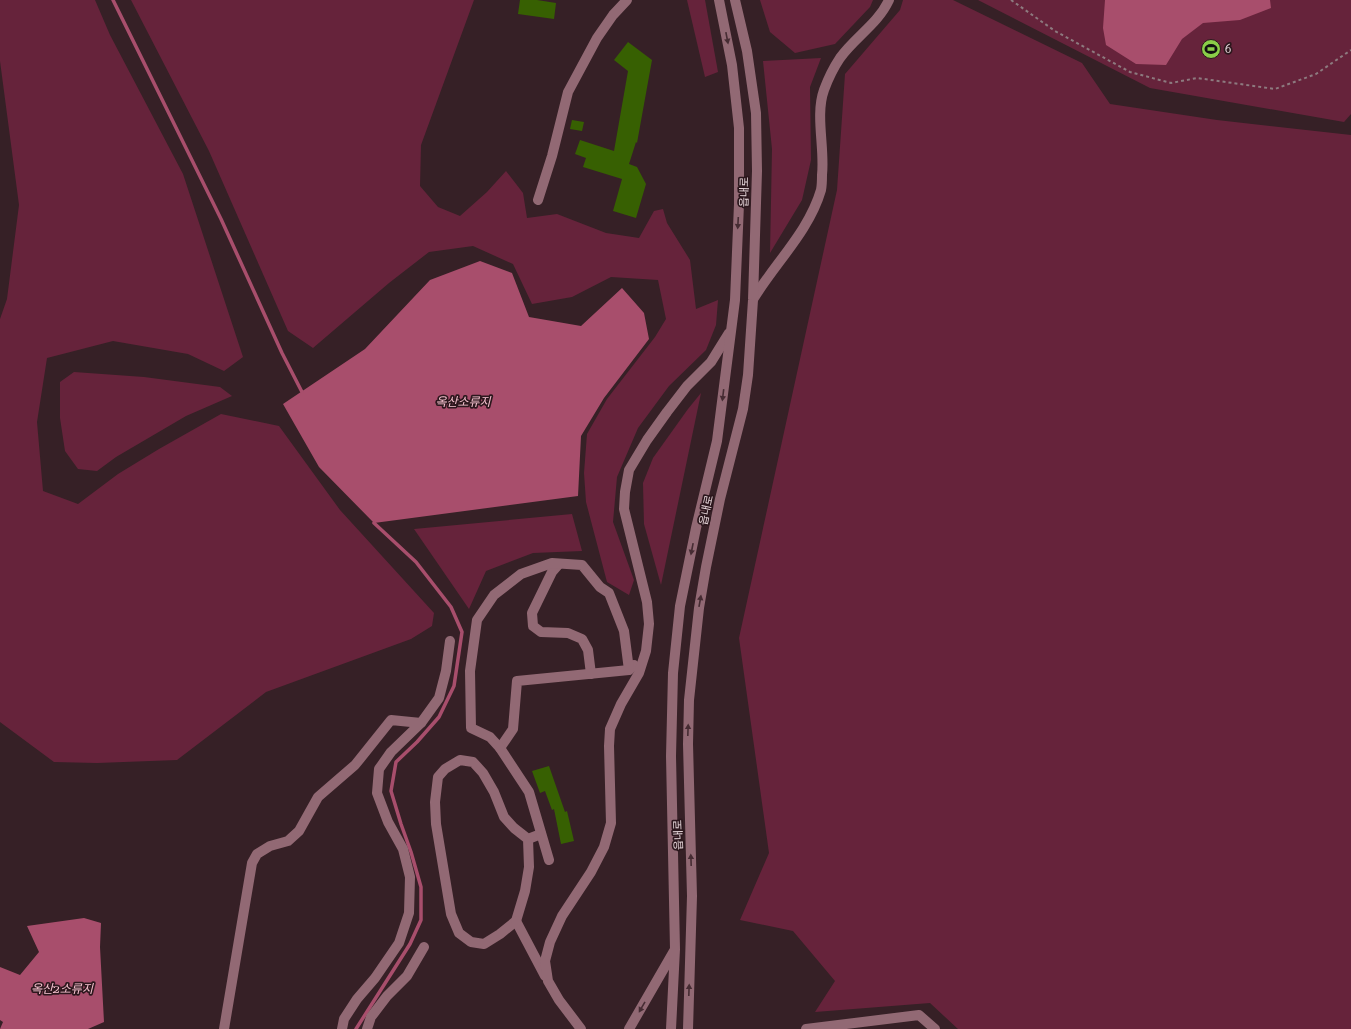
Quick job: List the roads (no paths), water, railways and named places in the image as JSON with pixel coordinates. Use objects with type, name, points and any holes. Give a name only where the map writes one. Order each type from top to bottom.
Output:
[{"type":"street","points":[[538,200],[552,156],[568,92],[597,38],[613,14],[627,0]]},
{"type":"street","name":"읍내로","points":[[671,1029],[675,949],[671,756],[673,673],[680,606],[696,528],[717,441],[735,300],[739,204],[739,128],[732,65],[719,0]]},
{"type":"street","name":"읍내로","points":[[688,1029],[692,896],[688,744],[689,700],[698,616],[705,574],[720,499],[743,409],[748,375],[753,300],[756,113],[747,52],[735,0]]},
{"type":"street","points":[[753,300],[807,222],[821,189],[823,151],[821,111],[824,92],[832,72],[841,57],[872,26],[886,7],[889,0]]},
{"type":"street","points":[[754,270],[773,270]]},
{"type":"street","points":[[548,981],[545,961],[550,942],[562,916],[591,872],[604,847],[611,823],[610,729],[621,704],[639,673],[646,651],[649,624],[647,602],[624,509],[625,492],[630,470],[647,440],[666,412],[687,386],[711,362],[732,330]]},
{"type":"street","points":[[711,362],[720,364],[726,370]]},
{"type":"street","points":[[549,860],[528,792],[500,748],[490,737],[471,728],[470,671],[477,620],[494,595],[521,574],[552,563],[582,565],[600,587],[609,593],[624,632],[630,670]]},
{"type":"street","points":[[559,564],[552,572],[532,613],[533,626],[541,632],[568,633],[582,639],[588,650],[591,674]]},
{"type":"street","points":[[342,1029],[344,1019],[357,999],[375,978],[399,943],[409,913],[410,877],[403,848],[388,822],[377,793],[379,769],[391,752],[421,723],[439,698],[446,671],[450,642]]},
{"type":"street","points":[[500,748],[514,729],[517,681],[630,670],[646,651]]},
{"type":"street","points":[[224,1029],[252,864],[257,854],[270,846],[288,841],[299,831],[318,797],[355,765],[391,720],[421,723]]},
{"type":"street","points":[[460,760],[473,762],[483,773],[494,792],[504,817],[514,828],[528,838],[528,867],[525,891],[516,921],[500,934],[484,944],[471,942],[459,933],[451,914],[436,824],[435,802],[438,777],[445,769],[460,760]]},
{"type":"street","points":[[528,838],[541,834]]},
{"type":"street","points":[[516,921],[548,981],[581,1029]]},
{"type":"street","points":[[367,1029],[371,1018],[387,996],[407,976],[424,947]]},
{"type":"street","points":[[629,1029],[675,949]]},
{"type":"street","points":[[806,1029],[846,1027],[919,1015],[935,1029]]},
{"type":"water","points":[[1105,0],[1270,0],[1271,8],[1240,20],[1203,23],[1182,39],[1166,65],[1136,64],[1106,45],[1103,28]]},
{"type":"water","name":"옥산소류지","points":[[480,261],[512,273],[529,317],[581,326],[622,288],[644,313],[649,339],[604,398],[581,436],[578,496],[374,523],[319,467],[283,404],[365,349],[430,280]]},
{"type":"water","name":"옥산2소류지","points":[[84,918],[101,923],[100,947],[104,1022],[88,1029],[0,1029],[3,1022],[0,1020],[0,967],[20,975],[39,952],[27,926]]},
{"type":"waterway","points":[[113,0],[221,219],[282,353],[302,392]]},
{"type":"waterway","points":[[356,1029],[410,944],[421,920],[421,887],[391,791],[396,762],[417,742],[439,717],[454,686],[462,632],[451,607],[416,562],[374,523]]},
{"type":"place","name":"6","points":[[1211,49]]}]
